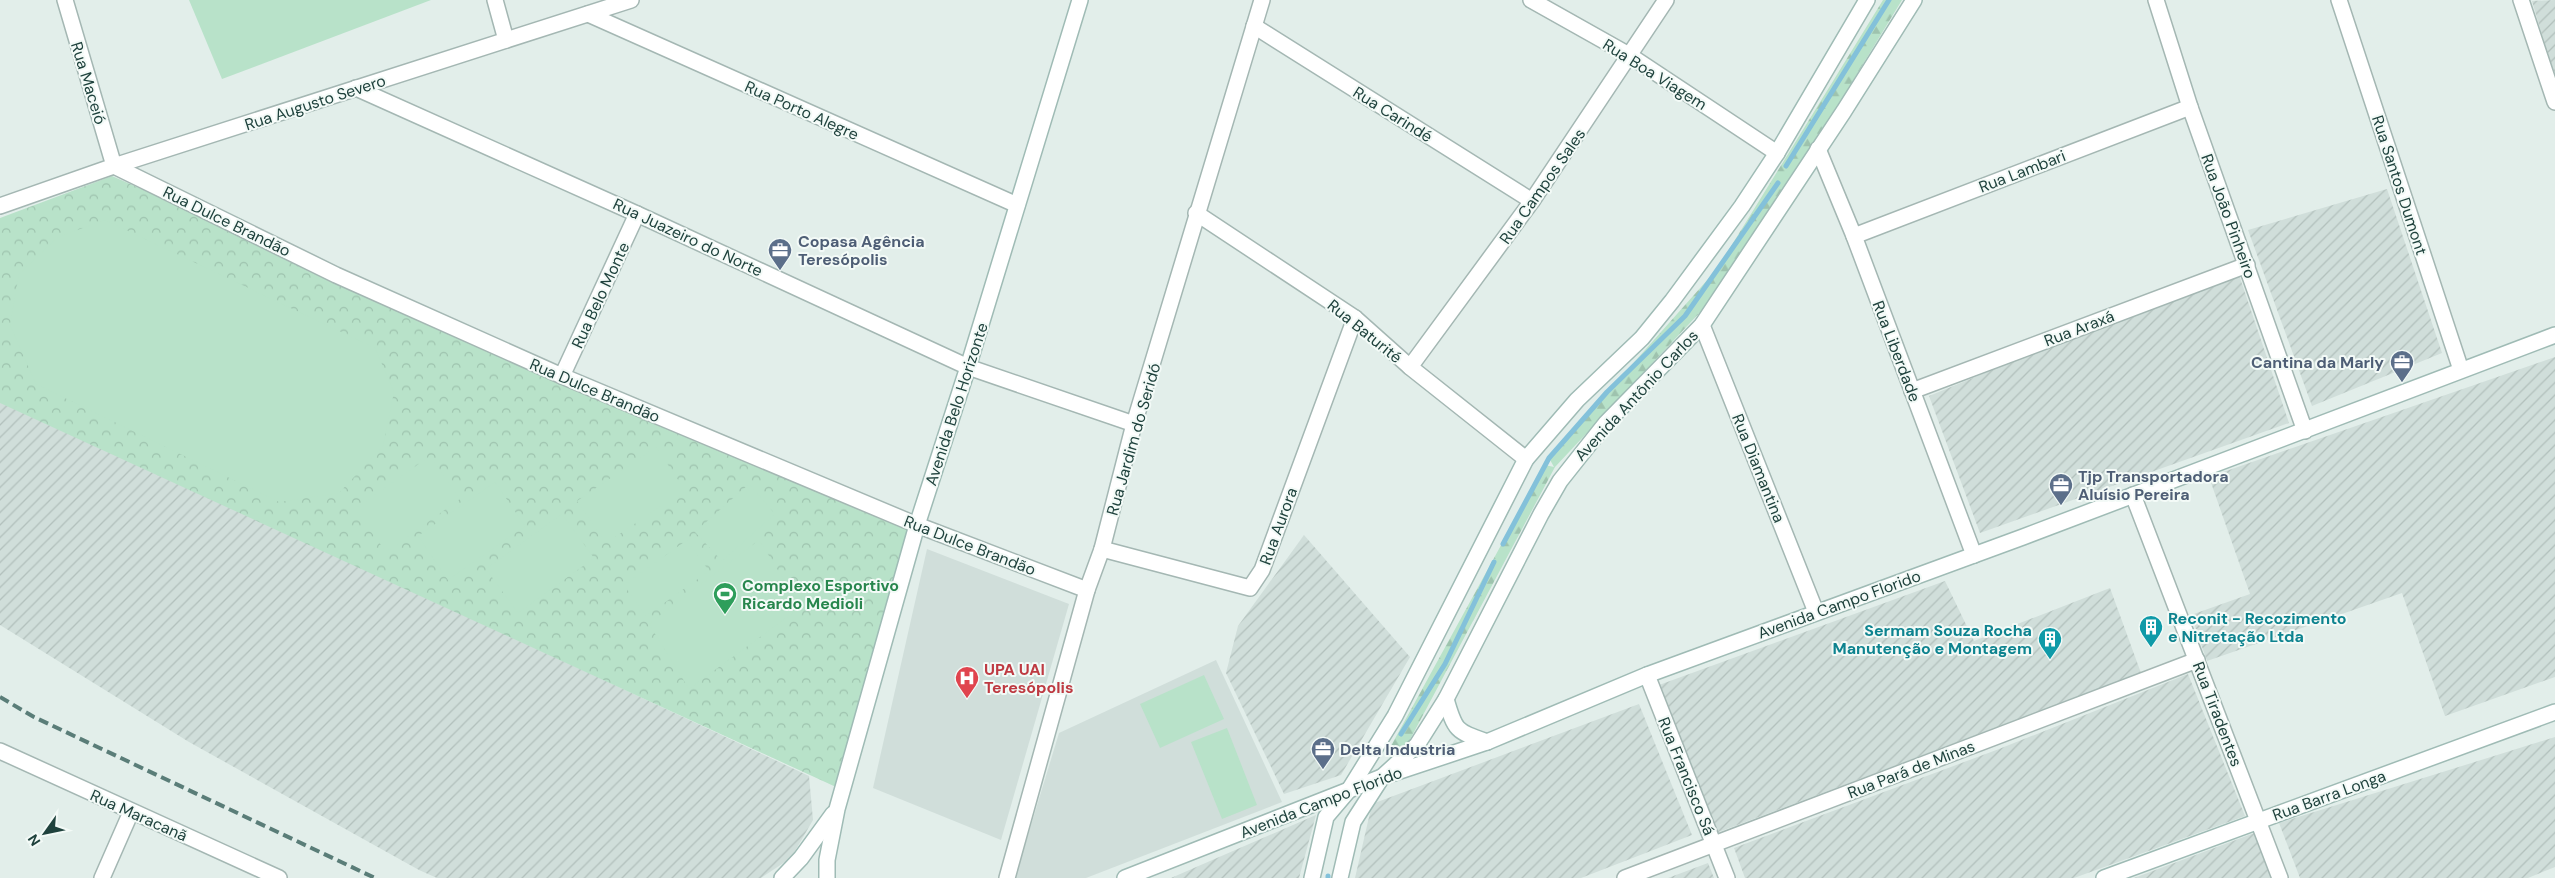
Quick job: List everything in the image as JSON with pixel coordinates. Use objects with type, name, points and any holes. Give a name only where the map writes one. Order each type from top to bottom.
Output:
[{"type":"street","name":"Rua Maceió","points":[[65,0],[114,166]]},
{"type":"street","points":[[494,0],[506,40]]},
{"type":"street","name":"Rua Augusto Severo","points":[[0,206],[114,166],[631,0]]},
{"type":"street","name":"Avenida Belo Horizonte","points":[[827,878],[827,860],[837,809],[918,525],[1080,0]]},
{"type":"street","name":"Rua Jardim do Seridó","points":[[1006,878],[1087,590],[1102,550],[1134,424],[1262,0]]},
{"type":"street","name":"Rua Boa Viagem","points":[[1531,0],[1629,54],[1777,153]]},
{"type":"street","name":"Rua Campos Sales","points":[[1410,367],[1532,201],[1666,0]]},
{"type":"street","points":[[1312,878],[1326,817],[1349,790],[1394,716],[1526,459],[1576,400],[1642,338],[1742,206],[1777,153],[1867,0]]},
{"type":"street","name":"Avenida Antônio Carlos","points":[[1340,878],[1353,822],[1382,777],[1417,745],[1446,699],[1536,523],[1560,481],[1606,423],[1702,325],[1914,0]]},
{"type":"street","name":"Rua João Pinheiro","points":[[2156,0],[2190,107],[2305,431]]},
{"type":"street","name":"Rua Santos Dumont","points":[[2339,0],[2460,370]]},
{"type":"street","points":[[2522,0],[2555,102]]},
{"type":"street","name":"Rua Porto Alegre","points":[[588,14],[1017,205]]},
{"type":"street","name":"Rua Carindé","points":[[1254,26],[1532,201]]},
{"type":"street","name":"Rua Juazeiro do Norte","points":[[356,88],[638,214],[968,367],[1134,424]]},
{"type":"street","name":"Rua Lambari","points":[[1854,236],[2190,107]]},
{"type":"street","name":"Rua Liberdade","points":[[1818,149],[1854,236],[1974,555]]},
{"type":"street","name":"Rua Dulce Brandão","points":[[114,166],[336,275],[562,376],[918,525],[1087,590]]},
{"type":"street","name":"Rua Belo Monte","points":[[562,376],[638,214]]},
{"type":"street","name":"Rua Baturité","points":[[1196,214],[1355,318],[1410,367],[1526,459]]},
{"type":"street","name":"Rua Araxá","points":[[1912,391],[2246,265]]},
{"type":"street","name":"Rua Aurora","points":[[1102,550],[1250,588],[1262,570],[1355,318]]},
{"type":"street","name":"Rua Diamantina","points":[[1702,325],[1816,612]]},
{"type":"street","name":"Avenida Campo Florido","points":[[1125,878],[1142,875],[1382,777],[1487,742],[1647,674],[1974,555],[2555,335]]},
{"type":"street","name":"Rua Tiradentes","points":[[2133,495],[2280,878]]},
{"type":"street","name":"Rua Pará de Minas","points":[[1625,878],[2197,660]]},
{"type":"street","name":"Rua Francisco Sá","points":[[1647,674],[1727,878]]},
{"type":"street","points":[[1446,699],[1454,726],[1464,734],[1487,742]]},
{"type":"street","name":"Rua Barra Longa","points":[[2104,878],[2555,712]]},
{"type":"street","name":"Rua Maracanã","points":[[0,751],[279,878]]},
{"type":"street","points":[[782,878],[801,858],[837,809]]},
{"type":"street","points":[[102,878],[131,812]]},
{"type":"shaded area","points":[[2555,0],[2555,79],[2532,1]]},
{"type":"shaded area","points":[[2387,189],[2442,353],[2312,406],[2248,230]]},
{"type":"shaded area","points":[[2237,269],[2289,423],[1980,533],[1929,396]]},
{"type":"shaded area","points":[[2555,357],[2555,677],[2445,716],[2402,593],[2207,661],[2191,615],[2250,594],[2209,477]]},
{"type":"shaded area","points":[[0,397],[809,776],[813,820],[791,858],[761,878],[437,878],[419,870],[189,742],[0,625]]},
{"type":"shaded area","points":[[1304,535],[1410,657],[1341,775],[1284,794],[1226,673],[1238,626]]},
{"type":"shaded area","name":"UPA UAI Teresópolis","points":[[927,549],[1069,604],[1001,840],[873,788]]},
{"type":"shaded area","points":[[1945,581],[1974,641],[2110,588],[2141,673],[1716,833],[1659,685]]},
{"type":"shaded area","points":[[1216,660],[1282,802],[1086,878],[1015,878],[1059,733]]},
{"type":"shaded area","points":[[2188,674],[2245,816],[2074,878],[1745,878],[1734,848],[1999,749]]},
{"type":"shaded area","points":[[1639,704],[1692,835],[1581,878],[1355,878],[1372,804]]},
{"type":"shaded area","points":[[2555,737],[2555,867],[2528,878],[2300,878],[2279,823]]},
{"type":"shaded area","points":[[1316,815],[1299,878],[1171,878]]},
{"type":"shaded area","points":[[2257,832],[2273,878],[2134,878]]},
{"type":"shaded area","points":[[1708,863],[1714,878],[1668,878]]},
{"type":"green space","points":[[189,0],[431,0],[222,79]]},
{"type":"green space","points":[[1883,0],[1902,0],[1734,276],[1555,467],[1398,762],[1386,755],[1545,465],[1554,467],[1549,458],[1717,269]]},
{"type":"green space","points":[[112,176],[913,530],[836,787],[0,403],[0,218]]},
{"type":"green space","points":[[105,220],[375,348],[394,392],[383,446],[339,493],[279,502],[36,384],[10,325],[19,274],[58,237]]},
{"type":"green space","points":[[656,447],[685,490],[606,543],[577,501]]},
{"type":"green space","points":[[430,456],[460,499],[386,552],[355,509]]},
{"type":"green space","points":[[495,482],[525,526],[448,580],[418,536]]},
{"type":"green space","points":[[749,484],[775,514],[722,561],[695,532]]},
{"type":"green space","points":[[562,514],[594,558],[518,613],[486,569]]},
{"type":"green space","points":[[687,540],[709,571],[646,616],[624,585]]},
{"type":"green space","name":"Complexo Esportivo Ricardo Medioli","points":[[759,540],[801,607],[689,689],[649,624]]},
{"type":"green space","points":[[1204,675],[1224,719],[1160,748],[1140,704]]},
{"type":"green space","points":[[1227,728],[1257,805],[1222,819],[1191,742]]},
{"type":"waterway","points":[[1786,166],[1889,0]]},
{"type":"waterway","points":[[1503,544],[1549,458],[1607,392],[1685,316],[1778,183]]},
{"type":"waterway","points":[[1401,734],[1445,664],[1494,562]]},
{"type":"railway","points":[[0,697],[34,717],[375,878]]},
{"type":"place","name":"Copasa Agência Teresópolis","points":[[780,271]]},
{"type":"place","name":"Cantina da Marly","points":[[2402,383]]},
{"type":"place","name":"Tjp Transportadora Aluísio Pereira","points":[[2061,506]]},
{"type":"place","name":"Complexo Esportivo Ricardo Medioli","points":[[725,615]]},
{"type":"place","name":"Reconit - Recozimento e Nitretação Ltda","points":[[2151,648]]},
{"type":"place","name":"Sermam Souza Rocha Manutenção e Montagem","points":[[2050,660]]},
{"type":"place","name":"UPA UAI Teresópolis","points":[[967,699]]},
{"type":"place","name":"Delta Industria","points":[[1323,770]]}]
